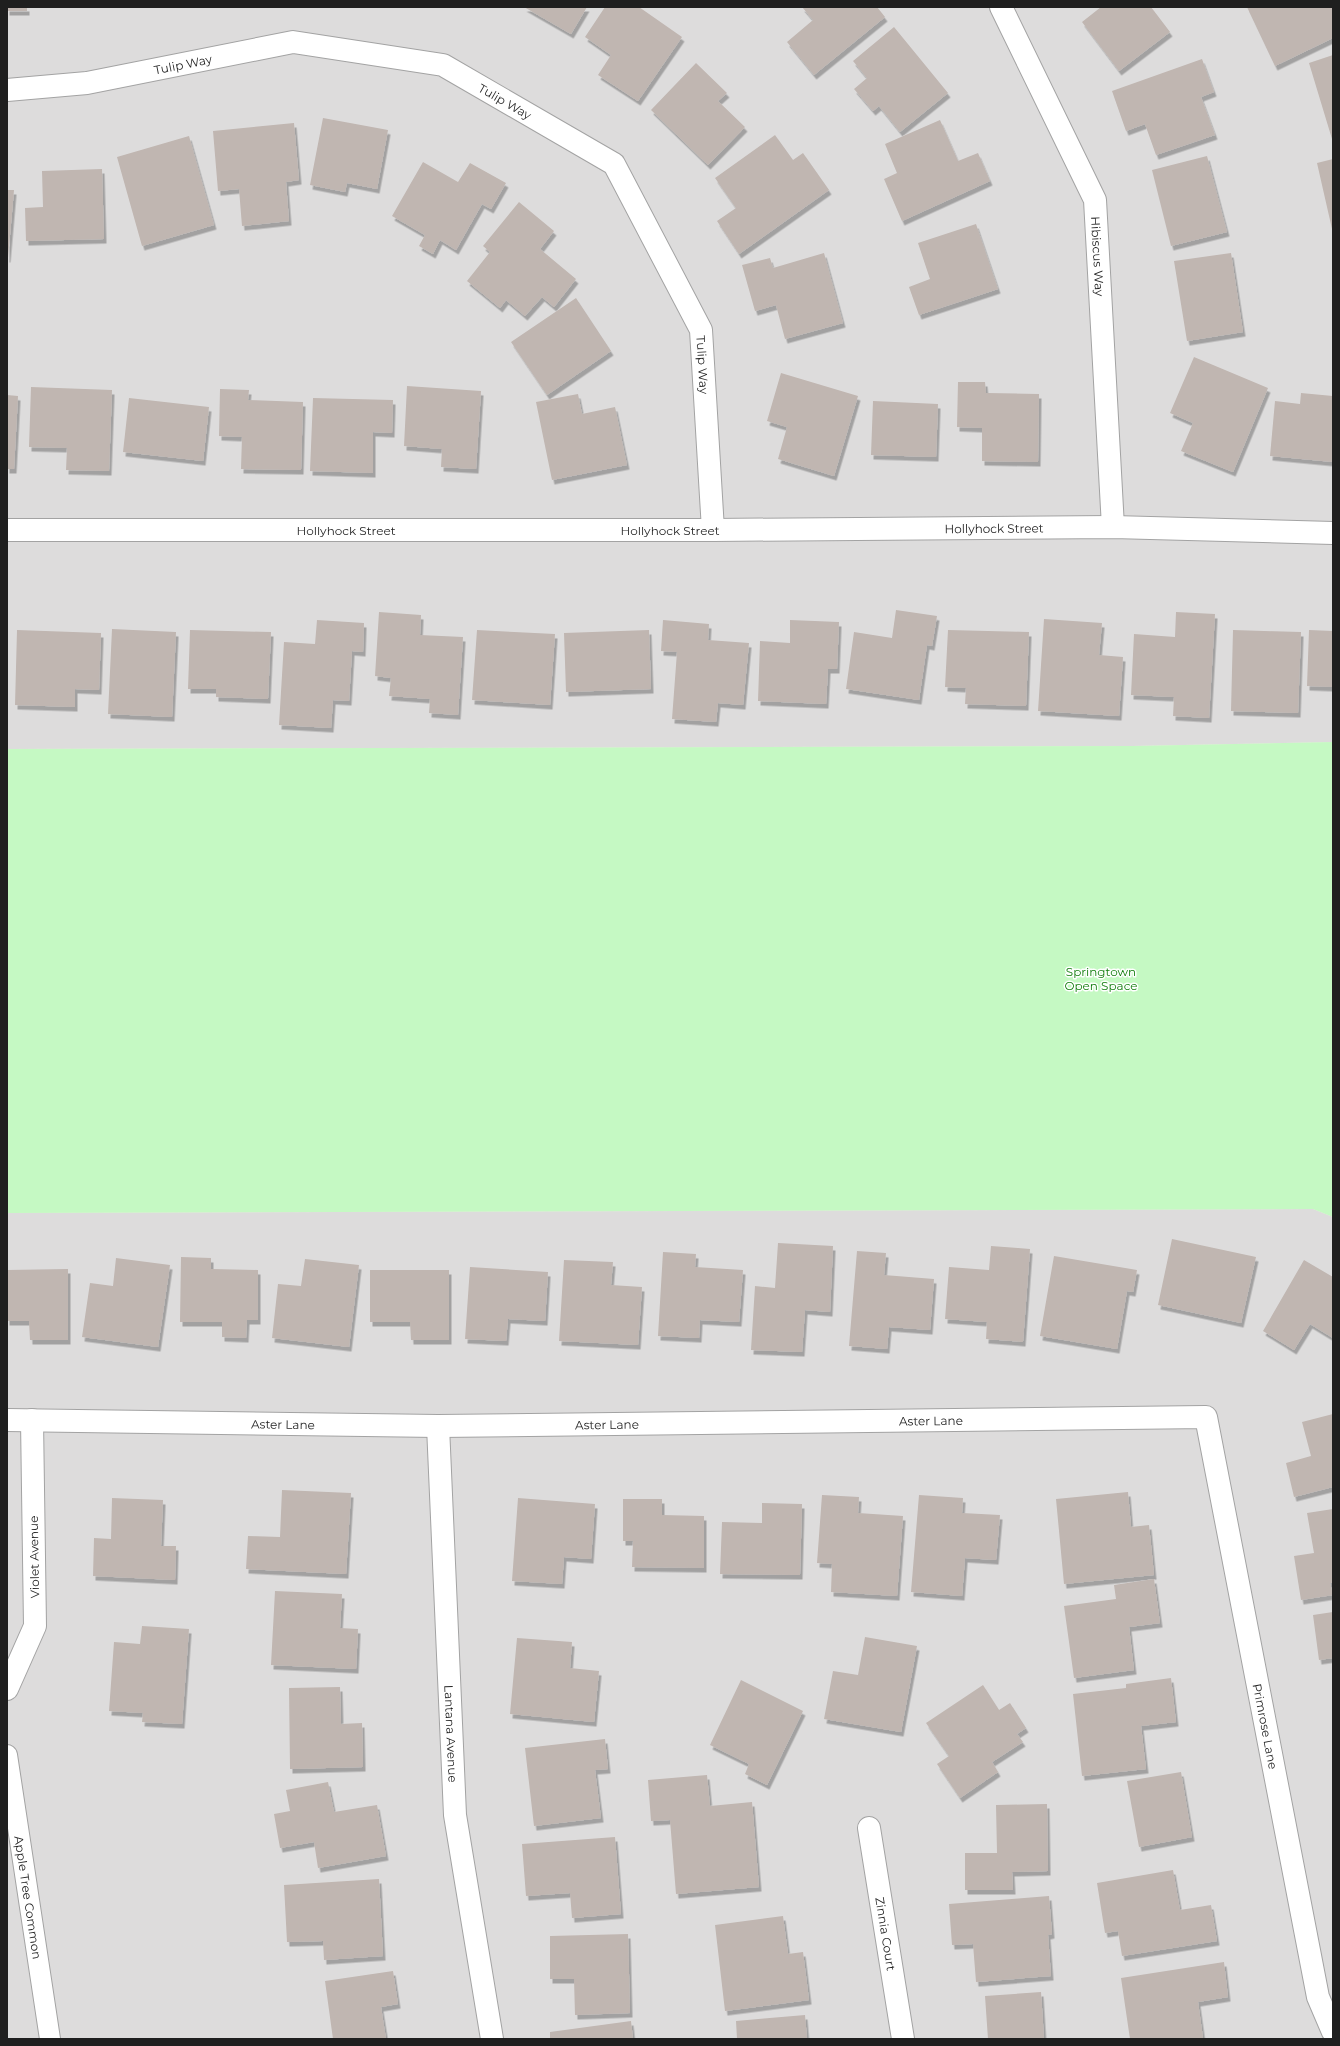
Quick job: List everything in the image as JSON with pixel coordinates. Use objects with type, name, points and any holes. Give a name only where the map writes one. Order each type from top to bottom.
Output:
[{"type":"street","name":"Hibiscus Way","points":[[1001,7],[1095,200],[1113,527]]},
{"type":"street","name":"Tulip Way","points":[[7,90],[87,83],[293,42],[443,65],[614,164],[701,330],[713,530]]},
{"type":"street","name":"Hollyhock Street","points":[[7,530],[713,530],[1113,527],[1333,533]]},
{"type":"street","name":"Aster Lane","points":[[7,1420],[438,1426],[1206,1418]]},
{"type":"street","name":"Primrose Lane","points":[[1206,1418],[1318,1997],[1333,2032]]},
{"type":"street","name":"Violet Avenue","points":[[7,1689],[35,1626],[32,1420]]},
{"type":"street","name":"Lantana Avenue","points":[[438,1426],[455,1815],[492,2039]]},
{"type":"street","name":"Zinnia Court","points":[[869,1828],[903,2039]]},
{"type":"lane","name":"Apple Tree Common","points":[[7,1755],[50,2039]]},
{"type":"shaded area","points":[[7,7],[1333,7],[1333,742],[1132,746],[7,749]]},
{"type":"shaded area","points":[[1313,1209],[1333,1217],[1333,2039],[7,2039],[7,1213]]},
{"type":"green space","name":"Springtown Open Space","points":[[1333,742],[1333,1217],[1313,1209],[7,1213],[7,749],[1132,746]]},
{"type":"building","points":[[7,7],[27,7],[27,11],[7,11]]},
{"type":"building","points":[[524,7],[587,7],[571,34]]},
{"type":"building","points":[[605,7],[639,7],[682,37],[638,101],[598,75],[611,55],[585,37]]},
{"type":"building","points":[[802,7],[877,7],[885,17],[814,75],[787,42],[813,20]]},
{"type":"building","points":[[1101,7],[1151,7],[1170,32],[1119,71],[1082,22]]},
{"type":"building","points":[[1247,7],[1333,7],[1333,38],[1275,66]]},
{"type":"building","points":[[894,27],[948,93],[900,132],[879,106],[873,111],[854,89],[867,78],[853,61]]},
{"type":"building","points":[[1333,55],[1333,139],[1332,139],[1309,63]]},
{"type":"building","points":[[1202,59],[1214,92],[1201,97],[1215,135],[1156,155],[1145,124],[1126,131],[1112,91]]},
{"type":"building","points":[[696,63],[727,93],[718,101],[745,127],[708,165],[651,110]]},
{"type":"building","points":[[323,118],[388,130],[377,189],[347,183],[345,192],[310,185]]},
{"type":"building","points":[[940,120],[958,161],[978,153],[990,181],[902,221],[884,179],[897,173],[885,144]]},
{"type":"building","points":[[294,123],[299,180],[286,182],[289,221],[242,226],[239,189],[218,191],[213,131]]},
{"type":"building","points":[[775,135],[793,160],[803,153],[829,190],[739,254],[717,221],[736,208],[715,178]]},
{"type":"building","points":[[189,136],[214,225],[142,246],[117,157]]},
{"type":"building","points":[[1207,156],[1227,232],[1171,246],[1152,170]]},
{"type":"building","points":[[1333,159],[1333,228],[1332,229],[1317,163]]},
{"type":"building","points":[[423,162],[458,182],[470,163],[506,183],[491,209],[482,204],[456,250],[440,240],[433,254],[419,246],[425,235],[392,216]]},
{"type":"building","points":[[102,169],[104,239],[26,241],[25,208],[43,207],[42,171]]},
{"type":"building","points":[[7,190],[14,190],[8,258],[7,258]]},
{"type":"building","points":[[519,202],[554,231],[540,249],[576,279],[554,307],[542,297],[525,316],[506,300],[500,308],[467,281],[490,252],[483,246]]},
{"type":"building","points":[[976,224],[998,289],[919,315],[909,287],[930,279],[918,243]]},
{"type":"building","points":[[824,253],[843,323],[785,339],[776,305],[755,311],[742,265],[770,258],[773,268]]},
{"type":"building","points":[[1231,253],[1243,332],[1187,341],[1174,261]]},
{"type":"building","points":[[576,298],[611,351],[547,395],[511,342]]},
{"type":"building","points":[[1194,357],[1268,388],[1233,472],[1181,451],[1193,423],[1170,413]]},
{"type":"building","points":[[781,373],[858,396],[834,476],[778,459],[787,427],[767,421]]},
{"type":"building","points":[[958,382],[985,382],[986,393],[1039,394],[1038,462],[982,461],[982,428],[957,427]]},
{"type":"building","points":[[407,386],[481,391],[476,469],[441,467],[442,449],[404,446]]},
{"type":"building","points":[[31,387],[112,390],[109,471],[66,470],[67,448],[29,447]]},
{"type":"building","points":[[220,389],[249,390],[248,400],[303,402],[301,470],[241,469],[242,437],[219,436]]},
{"type":"building","points":[[1301,393],[1333,396],[1333,462],[1270,456],[1275,401],[1300,404]]},
{"type":"building","points":[[578,394],[582,414],[615,407],[627,465],[552,480],[536,402]]},
{"type":"building","points":[[7,395],[18,396],[14,469],[7,469]]},
{"type":"building","points":[[129,398],[209,407],[203,461],[123,452]]},
{"type":"building","points":[[313,398],[393,400],[392,433],[373,432],[373,473],[310,471]]},
{"type":"building","points":[[873,401],[938,404],[936,457],[871,455]]},
{"type":"building","points":[[896,610],[937,616],[932,646],[927,645],[919,700],[846,689],[854,632],[892,638]]},
{"type":"building","points":[[379,612],[421,615],[420,635],[463,637],[458,715],[429,713],[430,699],[389,696],[391,678],[375,676]]},
{"type":"building","points":[[1176,612],[1215,614],[1209,718],[1173,716],[1174,697],[1131,695],[1134,634],[1175,637]]},
{"type":"building","points":[[1044,619],[1102,623],[1099,655],[1123,657],[1119,716],[1038,711]]},
{"type":"building","points":[[317,620],[364,623],[363,652],[352,651],[349,701],[333,700],[331,728],[279,725],[284,642],[315,644]]},
{"type":"building","points":[[663,620],[709,624],[708,640],[749,643],[743,705],[718,703],[716,722],[672,719],[677,652],[661,651]]},
{"type":"building","points":[[790,620],[839,622],[837,669],[828,669],[826,704],[758,701],[760,641],[790,643]]},
{"type":"building","points":[[112,629],[176,632],[172,717],[108,714]]},
{"type":"building","points":[[17,630],[101,633],[99,690],[75,689],[75,707],[15,705]]},
{"type":"building","points":[[190,630],[271,632],[268,699],[216,697],[216,689],[188,689]]},
{"type":"building","points":[[477,630],[555,634],[550,705],[472,700]]},
{"type":"building","points":[[649,630],[651,689],[566,692],[564,633]]},
{"type":"building","points":[[948,630],[1029,632],[1026,706],[965,704],[966,688],[945,687]]},
{"type":"building","points":[[1233,630],[1301,632],[1298,713],[1231,711]]},
{"type":"building","points":[[1309,630],[1333,631],[1333,687],[1307,686]]},
{"type":"building","points":[[1172,1239],[1256,1257],[1241,1323],[1158,1305]]},
{"type":"building","points":[[778,1243],[833,1246],[830,1312],[805,1310],[802,1352],[751,1350],[755,1286],[775,1288]]},
{"type":"building","points":[[991,1246],[1030,1249],[1023,1342],[986,1339],[987,1322],[945,1319],[949,1267],[989,1270]]},
{"type":"building","points":[[857,1251],[886,1253],[884,1275],[934,1279],[930,1330],[889,1327],[887,1349],[849,1346]]},
{"type":"building","points":[[663,1252],[696,1254],[695,1267],[743,1270],[739,1322],[700,1320],[699,1338],[658,1336]]},
{"type":"building","points":[[1054,1256],[1137,1270],[1133,1292],[1127,1291],[1117,1349],[1040,1336]]},
{"type":"building","points":[[181,1257],[211,1258],[211,1269],[258,1270],[258,1320],[247,1320],[246,1338],[222,1337],[222,1322],[180,1322]]},
{"type":"building","points":[[116,1258],[170,1265],[158,1347],[82,1337],[90,1283],[113,1286]]},
{"type":"building","points":[[305,1259],[359,1265],[349,1347],[272,1338],[278,1284],[301,1286]]},
{"type":"building","points":[[564,1260],[613,1262],[611,1285],[642,1287],[638,1345],[559,1341]]},
{"type":"building","points":[[1304,1260],[1333,1277],[1333,1338],[1310,1324],[1294,1350],[1263,1331]]},
{"type":"building","points":[[470,1267],[548,1272],[545,1321],[508,1319],[506,1341],[465,1339]]},
{"type":"building","points":[[68,1269],[68,1340],[30,1340],[29,1321],[7,1321],[7,1270]]},
{"type":"building","points":[[370,1270],[449,1270],[449,1340],[411,1340],[410,1322],[370,1322]]},
{"type":"building","points":[[1333,1414],[1333,1487],[1294,1497],[1286,1463],[1311,1456],[1302,1422]]},
{"type":"building","points":[[282,1490],[351,1493],[346,1574],[246,1569],[248,1536],[280,1537]]},
{"type":"building","points":[[1128,1492],[1131,1527],[1149,1525],[1154,1575],[1064,1584],[1056,1499]]},
{"type":"building","points":[[822,1495],[859,1497],[858,1513],[903,1516],[897,1596],[831,1592],[832,1564],[817,1563]]},
{"type":"building","points":[[919,1495],[963,1498],[962,1513],[1000,1515],[996,1560],[965,1558],[962,1596],[911,1592]]},
{"type":"building","points":[[112,1498],[163,1500],[161,1546],[176,1546],[175,1580],[93,1576],[94,1538],[111,1539]]},
{"type":"building","points":[[518,1498],[595,1504],[591,1559],[564,1557],[562,1584],[512,1581]]},
{"type":"building","points":[[623,1499],[662,1499],[662,1515],[704,1516],[704,1568],[632,1567],[633,1541],[623,1541]]},
{"type":"building","points":[[762,1503],[802,1504],[800,1575],[720,1574],[722,1522],[762,1523]]},
{"type":"building","points":[[1333,1509],[1333,1583],[1330,1583],[1333,1595],[1301,1600],[1294,1556],[1314,1553],[1307,1513]]},
{"type":"building","points":[[1154,1579],[1160,1623],[1129,1627],[1134,1670],[1074,1678],[1064,1606],[1116,1599],[1114,1585]]},
{"type":"building","points":[[275,1591],[342,1594],[340,1628],[358,1629],[356,1669],[271,1665]]},
{"type":"building","points":[[1333,1612],[1333,1658],[1319,1660],[1313,1615]]},
{"type":"building","points":[[142,1626],[189,1629],[182,1724],[142,1722],[143,1713],[109,1711],[114,1642],[140,1644]]},
{"type":"building","points":[[865,1637],[917,1646],[901,1732],[824,1719],[833,1671],[858,1675]]},
{"type":"building","points":[[517,1638],[572,1642],[570,1668],[599,1671],[594,1722],[510,1714]]},
{"type":"building","points":[[1171,1678],[1176,1722],[1141,1726],[1146,1769],[1082,1776],[1073,1694],[1126,1688],[1126,1684]]},
{"type":"building","points":[[741,1680],[803,1711],[767,1785],[745,1774],[749,1764],[710,1745]]},
{"type":"building","points":[[983,1685],[999,1710],[1010,1703],[1026,1728],[1017,1734],[1023,1742],[992,1762],[998,1772],[960,1798],[937,1764],[949,1756],[926,1723]]},
{"type":"building","points":[[340,1687],[341,1724],[362,1723],[363,1767],[290,1769],[289,1688]]},
{"type":"building","points":[[605,1739],[608,1769],[595,1770],[601,1818],[534,1826],[525,1748]]},
{"type":"building","points":[[1181,1772],[1192,1837],[1139,1847],[1127,1781]]},
{"type":"building","points":[[707,1775],[710,1806],[752,1802],[759,1887],[676,1894],[670,1820],[651,1821],[648,1780]]},
{"type":"building","points":[[328,1782],[334,1812],[377,1805],[386,1856],[318,1868],[314,1842],[280,1848],[274,1814],[290,1811],[286,1790]]},
{"type":"building","points":[[1047,1804],[1048,1871],[1012,1872],[1013,1890],[965,1890],[965,1853],[997,1853],[996,1805]]},
{"type":"building","points":[[615,1837],[621,1914],[572,1918],[570,1893],[526,1896],[522,1844]]},
{"type":"building","points":[[1173,1870],[1180,1910],[1211,1905],[1217,1941],[1122,1956],[1118,1931],[1105,1933],[1097,1883]]},
{"type":"building","points":[[379,1879],[383,1956],[324,1960],[323,1941],[287,1942],[284,1885]]},
{"type":"building","points":[[1049,1896],[1052,1934],[1048,1935],[1051,1976],[976,1982],[973,1944],[952,1945],[949,1904]]},
{"type":"building","points":[[783,1916],[788,1954],[803,1952],[809,2000],[725,2011],[715,1925]]},
{"type":"building","points":[[628,1934],[630,2013],[575,2015],[574,1979],[550,1979],[550,1936]]},
{"type":"building","points":[[1224,1962],[1228,1997],[1198,2002],[1203,2038],[1130,2039],[1121,1978]]},
{"type":"building","points":[[393,1971],[398,2004],[381,2007],[386,2039],[333,2039],[325,1981]]},
{"type":"building","points":[[1041,1992],[1044,2039],[988,2039],[985,1996]]},
{"type":"building","points":[[805,2015],[807,2039],[737,2039],[736,2021]]},
{"type":"building","points":[[631,2021],[633,2039],[550,2039],[550,2032]]}]
